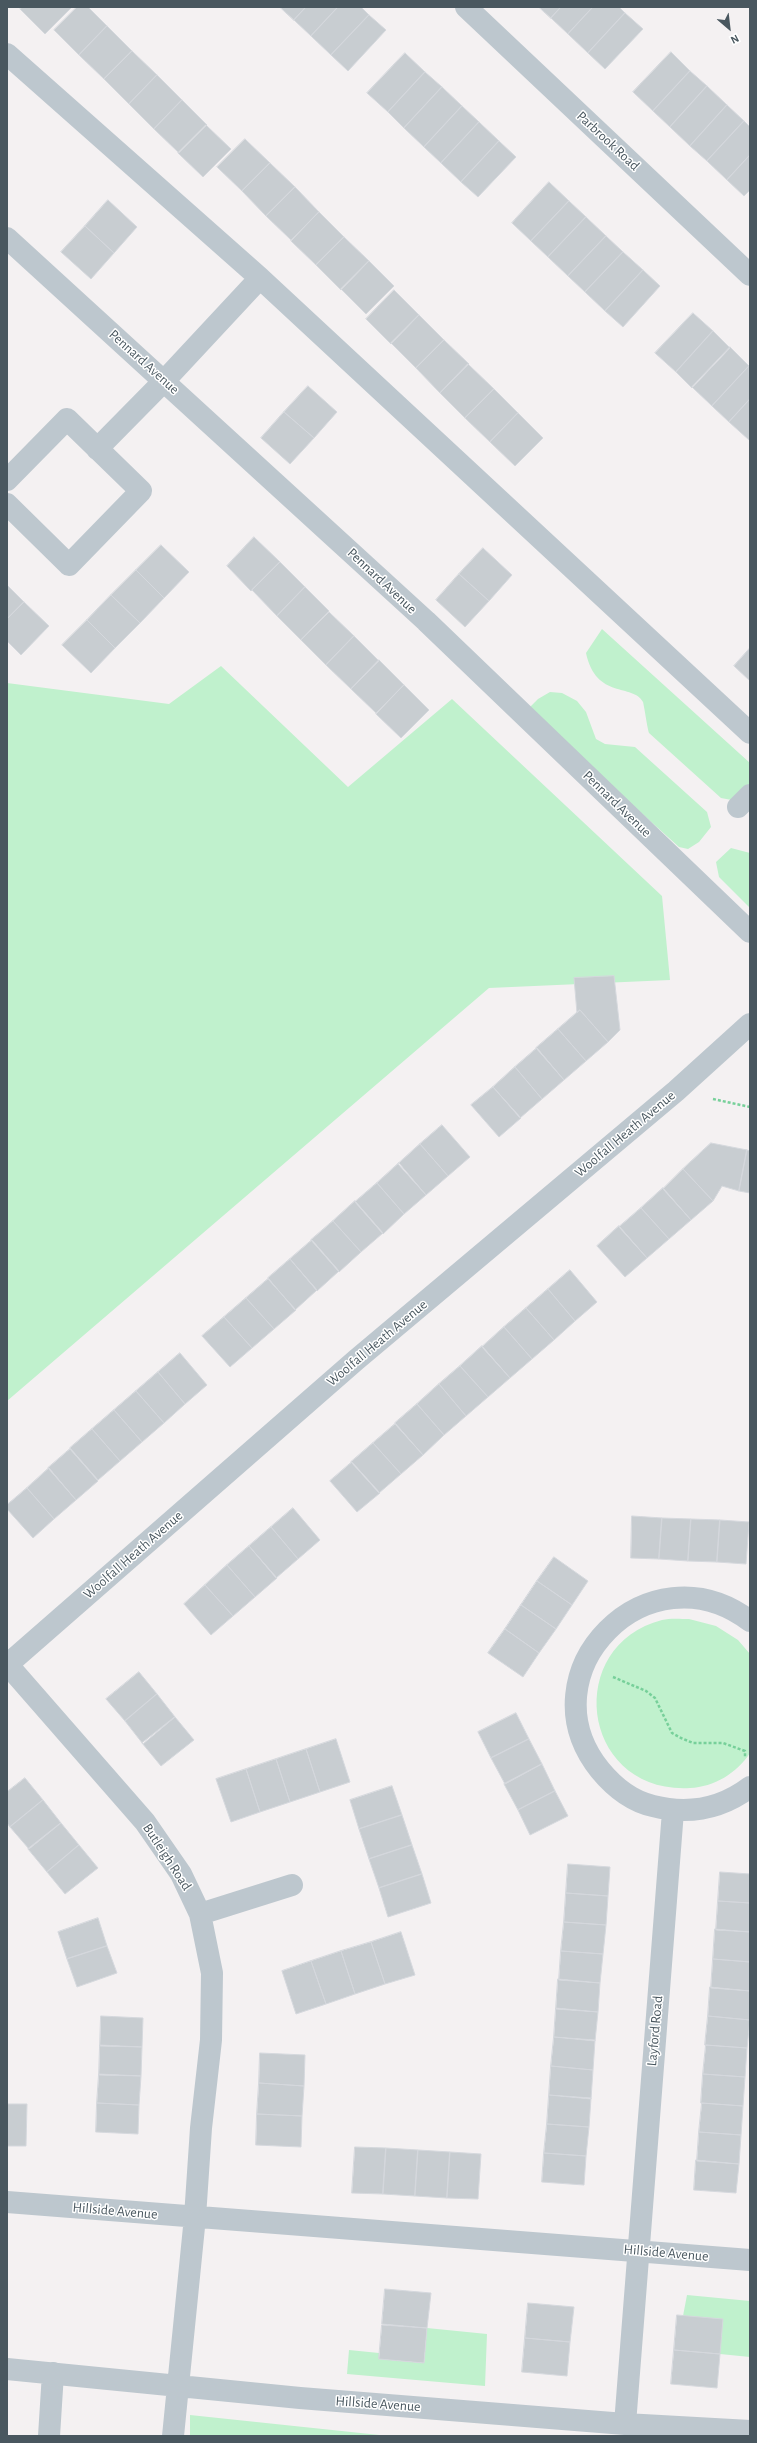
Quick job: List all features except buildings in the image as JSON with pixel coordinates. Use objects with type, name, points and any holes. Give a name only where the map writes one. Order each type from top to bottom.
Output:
[{"type":"street","name":"Parbrook Road","points":[[466,7],[750,275]]},
{"type":"street","points":[[7,54],[260,278],[750,734]]},
{"type":"street","name":"Pennard Avenue","points":[[7,238],[426,621],[750,932]]},
{"type":"street","points":[[97,449],[260,278]]},
{"type":"street","points":[[7,480],[67,419],[141,491],[69,565],[7,504]]},
{"type":"street","name":"Woolfall Heath Avenue","points":[[7,1664],[356,1360],[676,1091],[750,1024]]},
{"type":"street","points":[[750,1622],[734,1609],[701,1598],[667,1598],[634,1608],[606,1629],[586,1657],[576,1690],[578,1724],[589,1757],[611,1784],[640,1803],[673,1811],[705,1810],[735,1798],[750,1787]]},
{"type":"street","name":"Butleigh Road","points":[[7,1664],[145,1822],[181,1874],[200,1914],[212,1973],[211,2040],[200,2128],[194,2217],[173,2436]]},
{"type":"street","name":"Layford Road","points":[[625,2424],[673,1811]]},
{"type":"street","points":[[200,1914],[292,1885]]},
{"type":"street","name":"Hillside Avenue","points":[[7,2202],[750,2260]]},
{"type":"street","name":"Hillside Avenue","points":[[7,2369],[178,2386],[625,2424],[744,2432]]},
{"type":"street","points":[[49,2436],[53,2373]]},
{"type":"path","points":[[607,1674],[646,1691],[655,1698],[672,1733],[693,1743],[723,1743],[734,1746],[745,1751],[745,1762]]},
{"type":"green space","points":[[602,629],[750,763],[750,786],[737,801],[721,798],[649,733],[643,702],[638,696],[614,688],[598,678],[591,668],[586,653]]},
{"type":"green space","points":[[221,666],[348,787],[452,699],[662,896],[670,980],[489,988],[7,1401],[7,683],[169,704]]},
{"type":"green space","points":[[550,692],[562,693],[577,701],[586,712],[596,739],[605,744],[635,747],[707,812],[711,827],[699,842],[688,849],[679,847],[527,710],[538,699]]},
{"type":"green space","points":[[731,848],[750,853],[750,908],[719,877],[716,862]]},
{"type":"green space","points":[[689,1619],[716,1626],[738,1640],[750,1654],[750,1753],[739,1767],[724,1778],[708,1785],[690,1788],[653,1784],[626,1768],[607,1744],[598,1716],[598,1686],[609,1658],[630,1635],[662,1620]]},
{"type":"green space","points":[[687,2295],[750,2301],[750,2357],[720,2354],[683,2316]]},
{"type":"green space","points":[[427,2328],[487,2334],[485,2386],[347,2374],[349,2350],[379,2353],[379,2359],[424,2363]]},
{"type":"green space","points":[[190,2415],[389,2436],[190,2436]]}]
